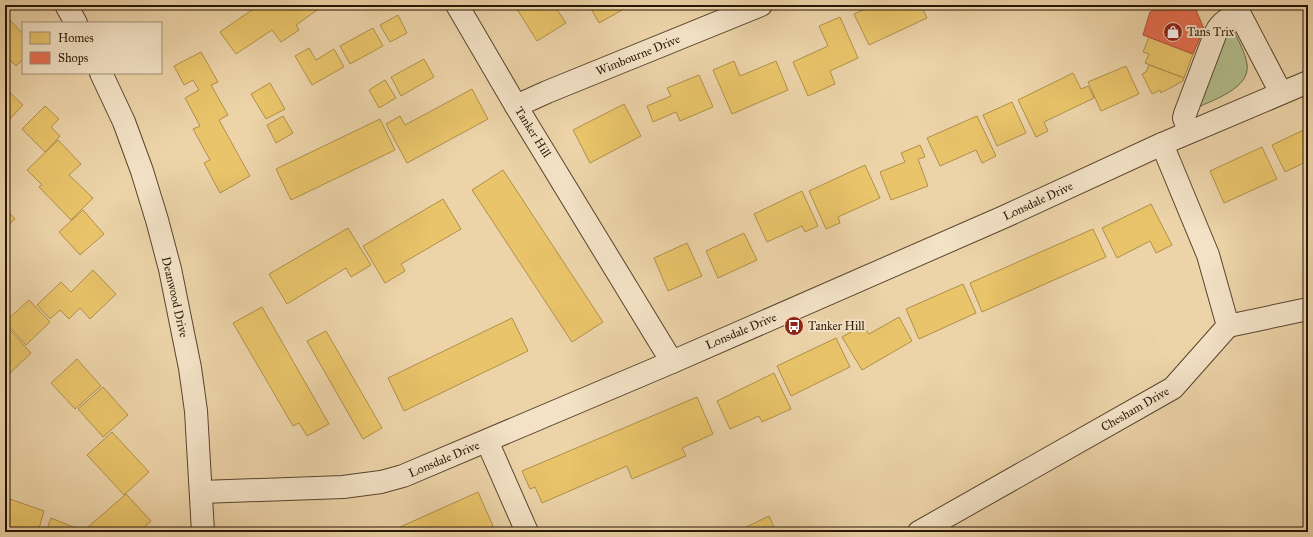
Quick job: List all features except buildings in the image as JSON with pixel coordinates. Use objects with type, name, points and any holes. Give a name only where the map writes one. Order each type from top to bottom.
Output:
[{"type":"street","points":[[66,5],[75,22]]},
{"type":"street","name":"Tanker Hill","points":[[457,5],[516,106],[672,362]]},
{"type":"street","name":"Wimbourne Drive","points":[[516,106],[761,5]]},
{"type":"street","points":[[1189,132],[1184,118],[1185,114],[1216,32],[1220,25],[1237,9],[1281,93]]},
{"type":"street","name":"Deanwood Drive","points":[[101,74],[124,122],[142,171],[170,269],[190,368],[196,411],[203,532]]},
{"type":"street","name":"Lonsdale Drive","points":[[201,492],[343,487],[381,482],[421,469],[672,362],[1006,216],[1189,132],[1308,82]]},
{"type":"street","points":[[1162,144],[1208,255],[1228,326],[1308,309]]},
{"type":"street","name":"Chesham Drive","points":[[919,532],[1173,388],[1228,326]]},
{"type":"street","points":[[488,440],[527,532]]},
{"type":"green space","points":[[1230,31],[1234,31],[1243,51],[1247,64],[1247,72],[1243,80],[1229,92],[1196,108],[1221,38]]},
{"type":"place","name":"Tans Trix","points":[[1173,32]]},
{"type":"place","name":"Tanker Hill","points":[[794,326]]}]
